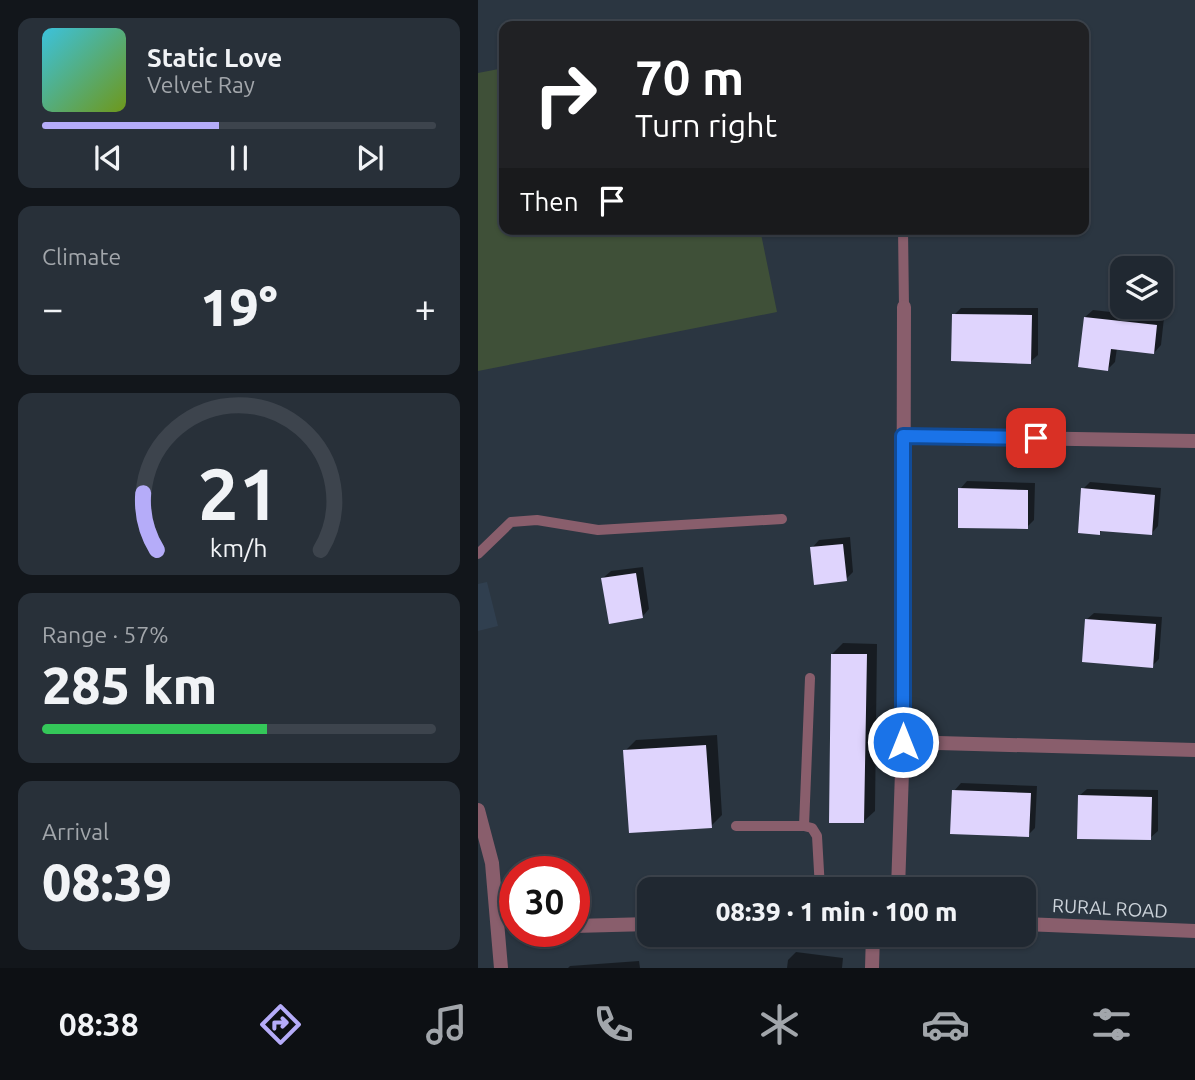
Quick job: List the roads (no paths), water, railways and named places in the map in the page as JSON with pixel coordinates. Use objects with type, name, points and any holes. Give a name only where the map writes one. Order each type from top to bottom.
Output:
[{"type":"street","points":[[898,877],[903,742],[904,307]]},
{"type":"street","points":[[903,436],[1195,441]]},
{"type":"street","points":[[903,742],[1195,750]]},
{"type":"street","points":[[478,810],[493,863],[499,927]]},
{"type":"street","points":[[590,926],[637,924]]},
{"type":"street","name":"RURAL ROAD","points":[[1036,924],[1195,931]]},
{"type":"street","points":[[500,947],[501,968]]},
{"type":"street","points":[[872,968],[873,947]]},
{"type":"lane","points":[[903,235],[904,307]]},
{"type":"lane","points":[[478,554],[511,522],[537,520],[598,530],[782,519]]},
{"type":"lane","points":[[804,826],[810,678]]},
{"type":"lane","points":[[736,826],[812,828],[817,836],[819,877]]}]
